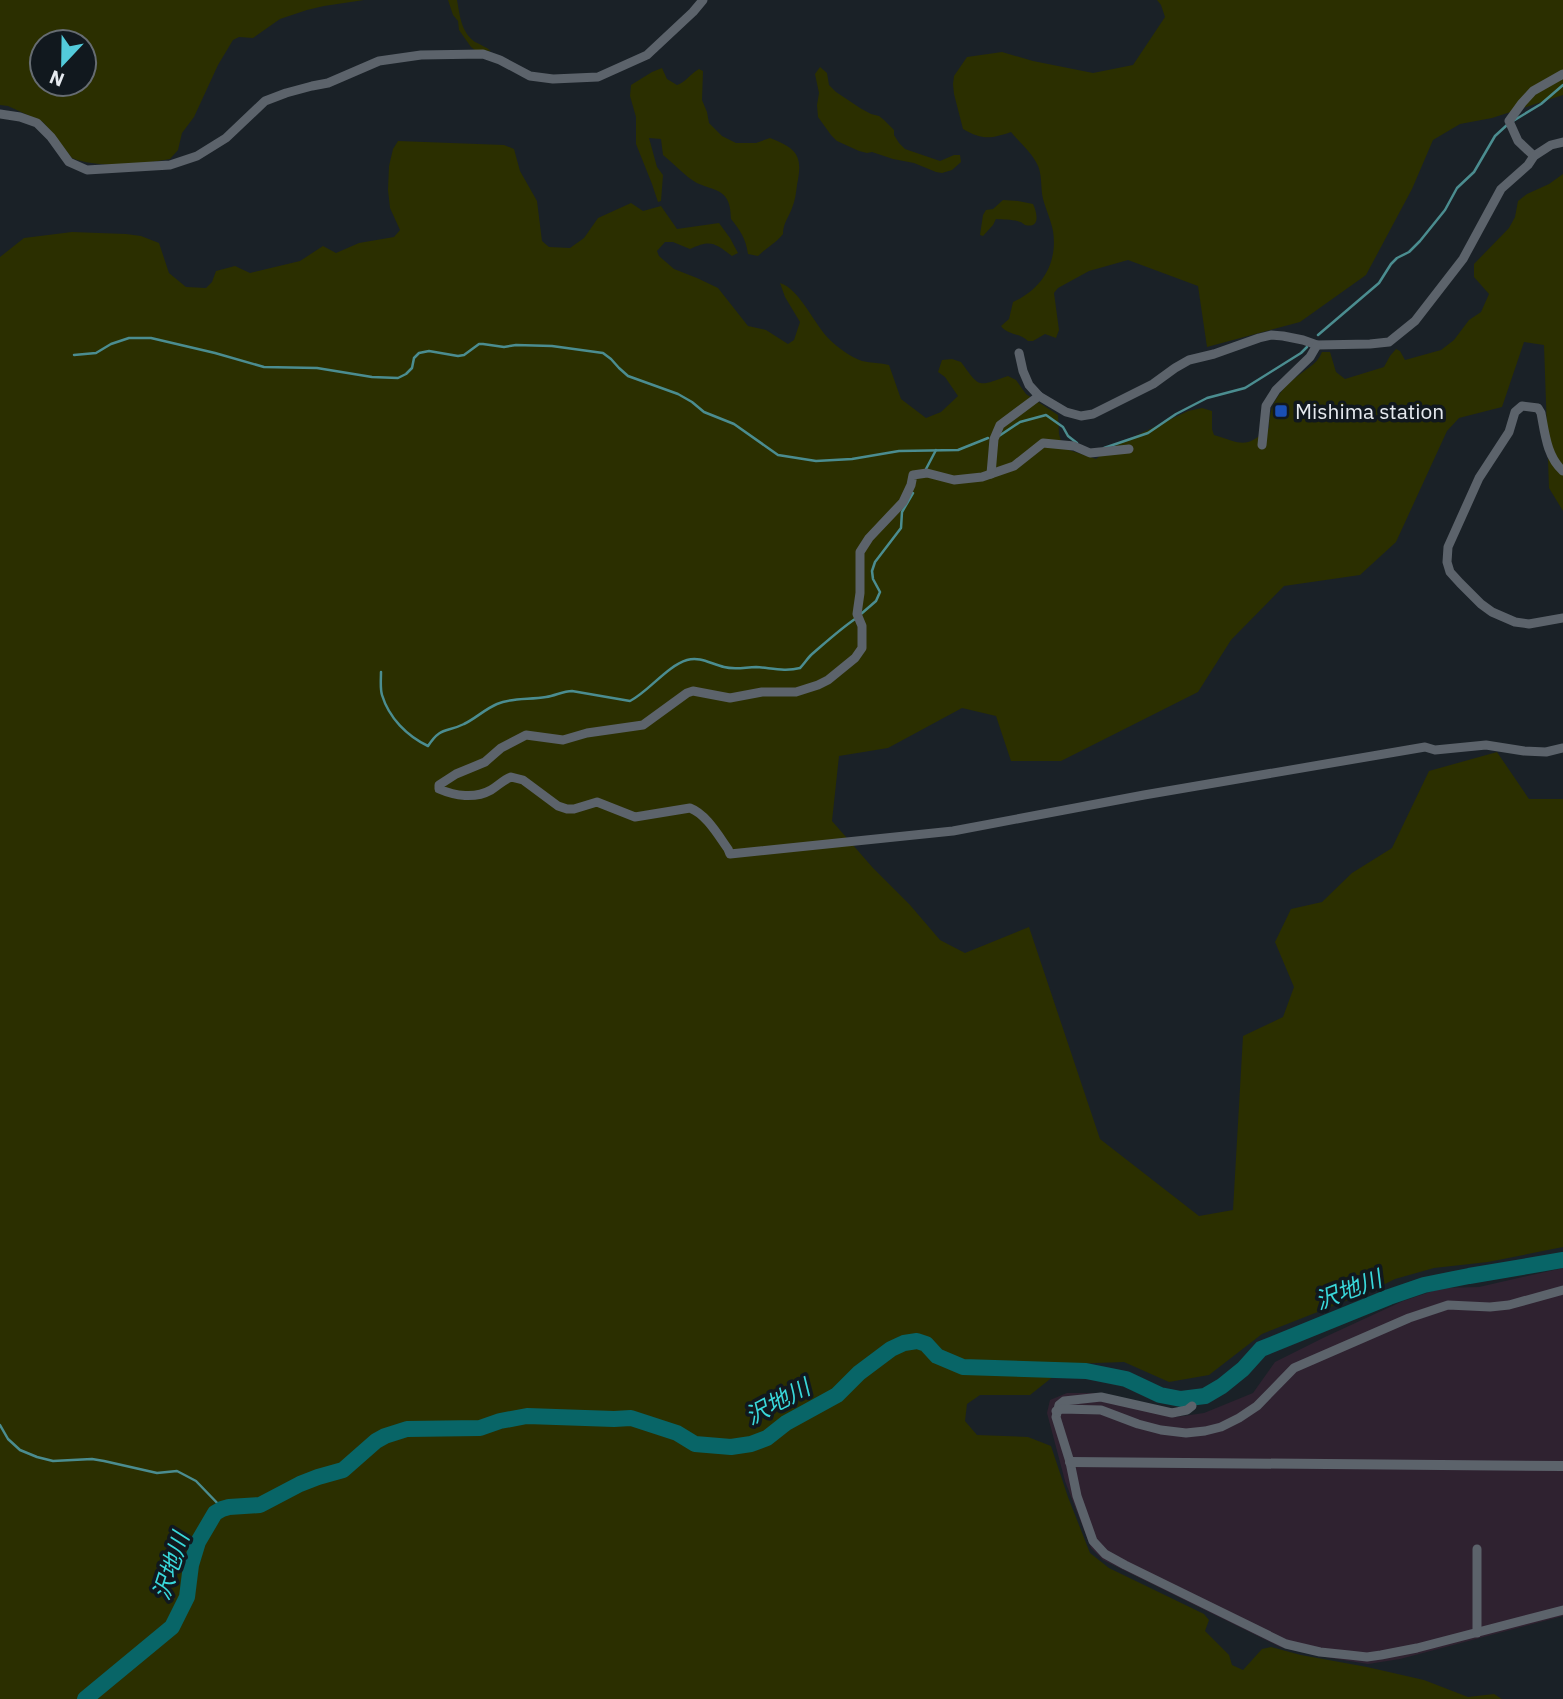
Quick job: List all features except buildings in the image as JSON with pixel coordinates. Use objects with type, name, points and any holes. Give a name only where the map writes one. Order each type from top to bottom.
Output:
[{"type":"street","points":[[0,114],[20,117],[37,124],[51,136],[69,162],[87,170],[170,165],[197,156],[226,138],[265,101],[328,83],[379,61],[421,55],[483,54],[530,76],[553,79],[598,76],[647,55],[703,0]]},
{"type":"street","points":[[1534,156],[1518,141],[1511,124],[1522,103],[1533,91],[1563,74]]},
{"type":"street","points":[[1019,354],[1029,385],[1039,396],[1066,412],[1081,416],[1093,414],[1153,384],[1189,360],[1271,335],[1317,345],[1389,341],[1415,321],[1463,259],[1501,189],[1528,165],[1534,156],[1551,145],[1563,142]]},
{"type":"street","points":[[1262,445],[1266,406],[1276,390],[1310,357],[1317,345]]},
{"type":"street","points":[[991,474],[993,439],[1000,425],[1039,396]]},
{"type":"street","points":[[1563,471],[1549,453],[1538,408],[1522,406],[1515,412],[1508,432],[1479,478],[1448,547],[1447,562],[1450,572],[1480,604],[1492,612],[1515,622],[1529,624],[1563,618]]},
{"type":"street","points":[[1129,449],[1090,453],[1074,446],[1043,443],[1014,466],[991,474],[964,480],[927,473],[913,475],[903,502],[862,548],[857,614],[862,626],[862,648],[855,658],[818,685],[796,692],[772,691],[730,698],[693,691],[643,725],[587,733],[563,740],[526,735],[500,748],[485,762],[449,777],[442,782],[439,789],[471,796],[481,794],[511,777],[523,780],[558,806],[567,809],[602,802],[635,817],[690,808],[698,811],[730,854],[953,831],[1144,794],[1425,747],[1434,750],[1486,744],[1546,752],[1563,748]]},
{"type":"street","points":[[1056,1411],[1101,1410],[1161,1430],[1205,1432],[1221,1427],[1257,1406],[1294,1367],[1409,1318],[1448,1305],[1509,1305],[1563,1290]]},
{"type":"street","points":[[1192,1406],[1187,1410],[1172,1413],[1101,1397],[1064,1401],[1059,1405],[1056,1417],[1070,1462],[1076,1496],[1093,1541],[1105,1554],[1272,1638],[1320,1652],[1367,1657],[1417,1648],[1563,1610]]},
{"type":"street","points":[[1070,1462],[1563,1466]]},
{"type":"street","points":[[1477,1549],[1477,1633]]},
{"type":"shaded area","points":[[1563,1268],[1563,1616],[1400,1659],[1368,1664],[1280,1647],[1103,1560],[1091,1548],[1065,1481],[1047,1413],[1050,1400],[1067,1393],[1100,1393],[1146,1411],[1176,1417],[1204,1413],[1253,1393],[1275,1362],[1403,1301],[1442,1288],[1479,1287]]},
{"type":"green space","points":[[0,0],[364,0],[307,10],[280,19],[253,38],[239,37],[233,40],[194,117],[182,133],[178,150],[170,159],[121,165],[94,164],[72,158],[43,122],[0,105]]},
{"type":"green space","points":[[448,0],[457,0],[462,23],[470,38],[491,51],[475,50],[471,47],[459,30],[458,21]]},
{"type":"green space","points":[[1157,0],[1563,0],[1563,95],[1492,118],[1460,124],[1433,140],[1412,189],[1366,275],[1300,322],[1207,347],[1198,286],[1128,260],[1089,271],[1058,288],[1054,293],[1059,330],[1056,338],[1045,334],[1028,341],[1001,326],[1009,319],[1013,302],[1032,290],[1046,274],[1053,254],[1053,231],[1043,199],[1040,171],[1031,154],[1011,132],[987,137],[963,129],[954,94],[954,76],[967,57],[1002,52],[1093,73],[1133,65],[1165,17]]},
{"type":"green space","points":[[820,67],[827,73],[829,85],[836,92],[884,120],[894,130],[894,135],[905,149],[940,161],[960,155],[961,162],[952,170],[936,172],[914,163],[859,151],[837,141],[818,117],[819,93],[815,74]]},
{"type":"green space","points":[[662,68],[667,79],[677,85],[699,69],[703,71],[702,100],[709,123],[722,136],[736,143],[756,143],[770,138],[787,146],[796,155],[799,167],[796,194],[783,234],[758,256],[748,254],[744,239],[731,219],[730,207],[723,194],[688,177],[663,155],[661,139],[649,138],[657,167],[663,175],[661,201],[658,202],[636,144],[636,117],[630,96],[631,85]]},
{"type":"green space","points":[[398,141],[504,145],[514,149],[520,171],[537,201],[542,241],[549,247],[570,248],[584,238],[598,218],[631,203],[643,211],[661,206],[677,229],[719,223],[738,253],[732,256],[708,243],[690,249],[673,242],[665,242],[657,251],[674,269],[718,288],[748,326],[766,330],[788,344],[794,340],[800,322],[780,283],[794,292],[833,343],[862,361],[889,365],[901,399],[926,418],[941,412],[958,396],[945,377],[938,372],[942,360],[952,359],[961,362],[980,383],[1008,376],[1016,380],[1026,394],[1058,415],[1063,448],[1096,459],[1112,447],[1188,411],[1202,408],[1212,411],[1214,435],[1243,443],[1249,442],[1269,428],[1271,410],[1283,389],[1314,363],[1322,352],[1330,352],[1336,372],[1345,379],[1384,367],[1396,349],[1405,360],[1441,350],[1454,340],[1469,320],[1481,312],[1489,294],[1474,277],[1474,264],[1509,228],[1515,217],[1518,201],[1563,174],[1563,511],[1549,488],[1544,345],[1524,342],[1502,407],[1459,418],[1447,431],[1396,542],[1360,575],[1284,586],[1231,640],[1198,692],[1061,761],[1011,761],[996,716],[962,708],[888,748],[839,756],[832,821],[940,940],[965,953],[1029,927],[1100,1139],[1199,1216],[1233,1210],[1243,1036],[1283,1017],[1294,987],[1275,942],[1291,909],[1322,902],[1352,873],[1392,848],[1429,771],[1497,752],[1529,799],[1563,799],[1563,1247],[1488,1262],[1434,1268],[1395,1279],[1262,1334],[1209,1375],[1169,1382],[1124,1362],[1069,1364],[1030,1395],[980,1395],[967,1404],[965,1421],[977,1435],[1028,1437],[1051,1446],[1090,1553],[1109,1568],[1204,1614],[1209,1620],[1205,1631],[1229,1655],[1232,1665],[1243,1670],[1262,1649],[1271,1647],[1424,1680],[1468,1697],[1494,1694],[1502,1699],[0,1699],[0,257],[24,238],[72,232],[141,236],[159,243],[169,273],[186,287],[206,288],[212,282],[216,271],[235,266],[250,273],[300,261],[323,246],[336,253],[359,243],[394,237],[400,230],[390,208],[389,166]]},
{"type":"green space","points":[[1003,200],[1033,204],[1036,222],[1030,226],[1014,220],[996,219],[983,236],[980,235],[986,210],[993,209]]},
{"type":"waterway","points":[[1513,121],[1541,104],[1563,85]]},
{"type":"waterway","points":[[1318,335],[1379,283],[1391,264],[1420,241],[1445,210],[1457,188],[1474,172],[1495,136],[1507,125]]},
{"type":"waterway","points":[[74,355],[96,353],[129,338],[151,338],[264,367],[317,368],[372,377],[398,378],[412,368],[414,358],[419,353],[429,351],[458,356],[464,355],[479,344],[504,347],[552,346],[603,353],[628,376],[678,394],[704,412],[734,424],[778,455],[816,461],[852,459],[899,451],[958,450],[988,438]]},
{"type":"waterway","points":[[1104,448],[1148,433],[1207,398],[1245,388],[1307,347]]},
{"type":"waterway","points":[[999,436],[1020,422],[1046,415],[1063,427],[1068,436],[1077,443]]},
{"type":"waterway","points":[[926,469],[936,450]]},
{"type":"waterway","points":[[861,614],[876,601],[880,592],[872,571],[875,562],[901,528],[902,512],[913,493]]},
{"type":"waterway","points":[[381,672],[381,692],[394,719],[406,732],[428,746],[440,733],[464,724],[493,706],[509,700],[546,697],[572,691],[630,701],[672,668],[687,660],[701,660],[732,668],[800,668],[811,655],[855,619]]},
{"type":"waterway","name":"沢地川","points":[[85,1699],[172,1627],[187,1597],[191,1565],[198,1542],[215,1513],[229,1507],[260,1505],[300,1484],[343,1470],[376,1441],[407,1429],[480,1428],[527,1416],[631,1418],[677,1433],[695,1444],[731,1447],[751,1444],[767,1438],[786,1423],[837,1395],[859,1373],[891,1349],[917,1341],[926,1344],[937,1356],[963,1367],[1086,1371],[1126,1379],[1160,1395],[1181,1399],[1205,1396],[1243,1369],[1261,1349],[1389,1297],[1424,1285],[1563,1260]]},
{"type":"waterway","points":[[0,1425],[8,1439],[20,1450],[37,1457],[53,1461],[92,1459],[157,1473],[177,1471],[196,1481],[223,1509]]},
{"type":"place","name":"Mishima station","points":[[1281,411]]}]
